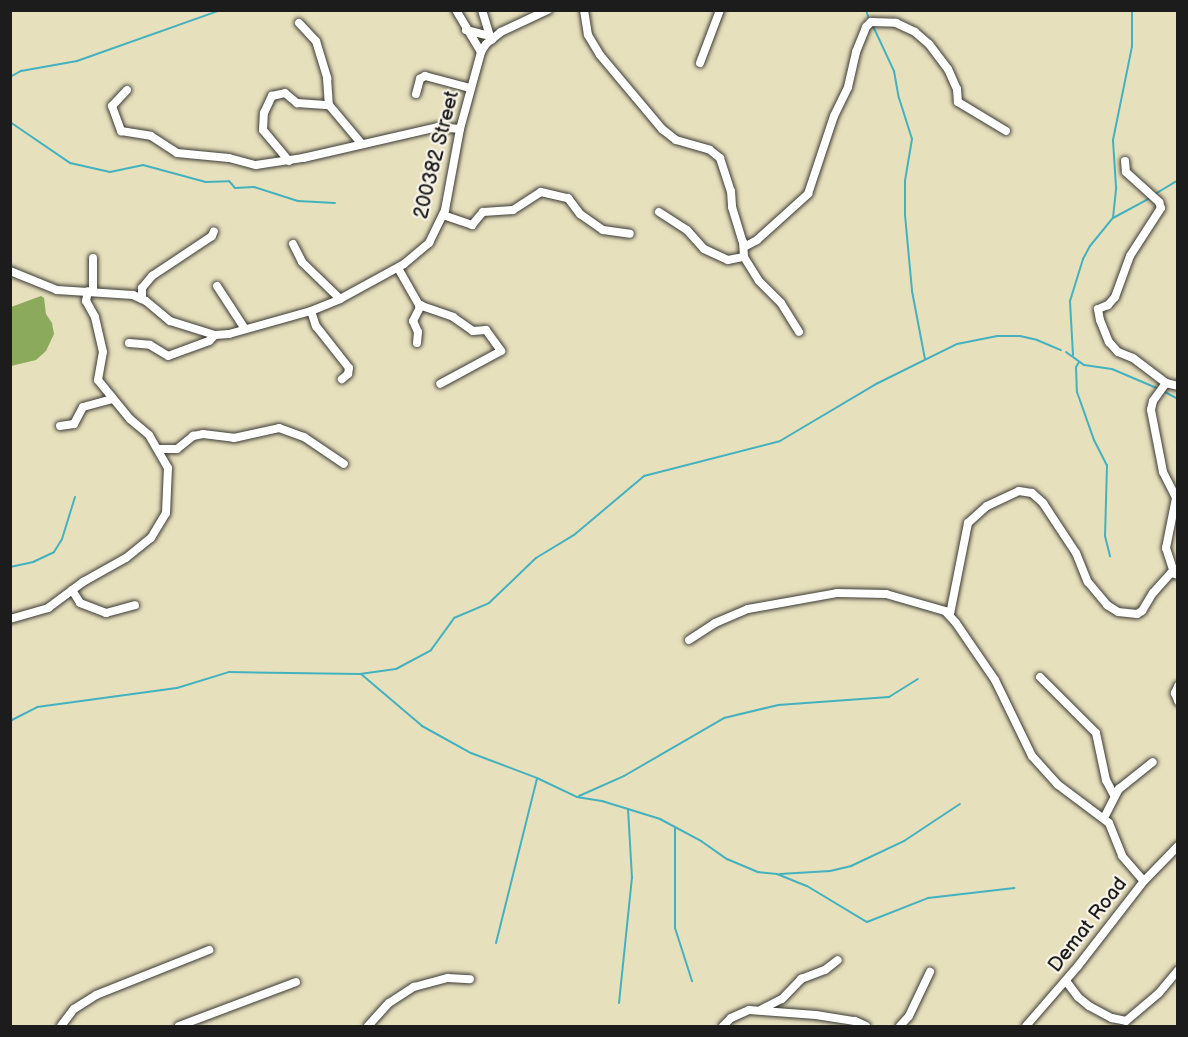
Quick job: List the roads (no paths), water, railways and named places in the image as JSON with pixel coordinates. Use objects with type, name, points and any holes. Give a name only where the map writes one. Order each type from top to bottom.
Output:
[{"type":"street","points":[[456,10],[481,52]]},
{"type":"street","points":[[482,10],[491,37]]},
{"type":"street","name":"200382 Street","points":[[142,299],[170,321],[216,335],[311,310],[340,299],[398,268],[429,243],[443,215],[460,129],[481,52],[491,37],[548,10]]},
{"type":"street","points":[[584,10],[585,28],[600,55],[662,129],[676,140],[710,150],[720,158],[731,191],[734,215],[744,247],[744,257],[759,281],[782,303],[799,332]]},
{"type":"street","points":[[700,63],[720,10]]},
{"type":"street","points":[[744,247],[757,240],[808,194],[834,116],[848,87],[856,52],[866,27],[871,22],[896,23],[915,32],[948,69],[957,89],[958,102],[1006,131]]},
{"type":"street","points":[[299,23],[316,41],[327,78],[329,105],[362,143]]},
{"type":"street","points":[[466,30],[491,37]]},
{"type":"street","points":[[416,94],[420,79],[425,76],[470,88]]},
{"type":"street","points":[[126,90],[112,104],[121,131],[151,136],[171,151],[195,157],[215,156],[256,165],[357,147],[362,143],[438,127],[460,129]]},
{"type":"street","points":[[289,160],[263,130],[264,113],[273,96],[285,93],[297,103],[329,105]]},
{"type":"street","points":[[1125,161],[1126,172],[1159,202],[1160,213],[1130,256],[1115,297],[1108,305],[1098,309],[1098,313],[1108,342],[1118,352],[1133,358],[1166,383],[1178,386]]},
{"type":"street","points":[[443,215],[472,225],[483,212],[509,211],[541,192],[568,198],[580,214],[603,230],[630,234]]},
{"type":"street","points":[[659,212],[687,230],[704,249],[728,260],[744,257]]},
{"type":"street","points":[[10,271],[51,289],[127,294],[142,299],[142,288],[152,276],[212,236],[214,231]]},
{"type":"street","points":[[293,244],[302,262],[340,299]]},
{"type":"street","points":[[10,619],[48,608],[72,590],[101,575],[142,546],[161,523],[167,509],[169,475],[158,449],[149,435],[112,399],[99,380],[103,352],[95,316],[86,301],[90,291],[93,258]]},
{"type":"street","points":[[398,268],[411,294],[421,306],[453,317],[473,331],[486,330],[501,351],[440,384]]},
{"type":"street","points":[[217,286],[244,329]]},
{"type":"street","points":[[417,343],[418,332],[413,321],[421,306]]},
{"type":"street","points":[[311,310],[316,326],[349,368],[348,374],[342,379]]},
{"type":"street","points":[[129,343],[150,345],[168,356],[209,341],[216,335]]},
{"type":"street","points":[[950,614],[968,523],[987,506],[1019,491],[1032,493],[1043,503],[1076,553],[1088,582],[1107,605],[1118,612],[1137,614],[1142,611],[1153,593],[1176,573],[1167,548],[1176,498],[1163,472],[1151,410],[1153,401],[1166,383]]},
{"type":"street","points":[[60,426],[73,425],[83,407],[101,404],[112,399]]},
{"type":"street","points":[[158,449],[177,449],[193,436],[203,434],[234,438],[279,428],[304,437],[344,464]]},
{"type":"street","points":[[72,590],[80,603],[106,613],[135,605]]},
{"type":"street","points":[[689,640],[715,623],[748,609],[837,593],[886,594],[924,603],[950,614],[1004,697],[1032,756],[1057,784],[1104,818],[1113,831],[1122,856],[1144,881]]},
{"type":"street","points":[[1040,677],[1096,733],[1106,780],[1114,795]]},
{"type":"street","points":[[1178,686],[1175,693],[1178,701]]},
{"type":"street","points":[[1104,818],[1114,795],[1153,762]]},
{"type":"street","name":"Demat Road","points":[[1026,1026],[1066,981],[1144,881],[1178,846]]},
{"type":"street","points":[[61,1026],[74,1009],[96,994],[209,950]]},
{"type":"street","points":[[757,1011],[776,1004],[801,979],[828,968],[838,960]]},
{"type":"street","points":[[1066,981],[1078,998],[1089,1006],[1112,1018],[1126,1021],[1159,993],[1178,970]]},
{"type":"street","points":[[900,1026],[909,1016],[930,972]]},
{"type":"street","points":[[368,1026],[389,1003],[414,987],[448,978],[470,979]]},
{"type":"street","points":[[179,1026],[296,982]]},
{"type":"street","points":[[723,1026],[739,1012],[757,1011],[855,1021],[866,1026]]},
{"type":"waterway","points":[[10,77],[21,71],[77,61],[221,10]]},
{"type":"waterway","points":[[866,10],[869,19]]},
{"type":"waterway","points":[[1113,218],[1116,187],[1113,140],[1132,47],[1132,10]]},
{"type":"waterway","points":[[872,24],[894,71],[899,98],[912,139],[905,181],[905,215],[912,291],[925,359]]},
{"type":"waterway","points":[[10,122],[70,163],[110,172],[143,165],[206,182],[229,181],[235,188],[254,187],[298,201],[335,203]]},
{"type":"waterway","points":[[1155,194],[1178,180]]},
{"type":"waterway","points":[[1073,355],[1070,301],[1083,259],[1090,246],[1113,218],[1150,198]]},
{"type":"waterway","points":[[10,721],[37,707],[177,688],[229,672],[360,674],[396,669],[431,650],[454,618],[489,603],[536,558],[574,535],[644,476],[780,441],[876,384],[957,344],[997,336],[1020,336],[1061,350]]},
{"type":"waterway","points":[[1066,352],[1084,365],[1112,369],[1159,389]]},
{"type":"waterway","points":[[1079,362],[1076,367],[1077,392],[1094,440],[1107,465],[1105,536],[1110,556]]},
{"type":"waterway","points":[[1165,392],[1178,399]]},
{"type":"waterway","points":[[10,567],[33,562],[54,552],[62,539],[75,497]]},
{"type":"waterway","points":[[361,674],[422,726],[471,753],[537,778],[577,797],[602,801],[660,819],[701,841],[727,859],[758,872],[777,874],[807,886],[867,922],[928,898],[1014,888]]},
{"type":"waterway","points":[[579,796],[624,776],[724,718],[778,705],[889,697],[918,679]]},
{"type":"waterway","points":[[496,943],[537,778]]},
{"type":"waterway","points":[[780,874],[830,871],[851,866],[904,841],[960,804]]},
{"type":"waterway","points":[[619,1003],[632,878],[628,809]]},
{"type":"waterway","points":[[675,828],[675,928],[692,981]]}]
